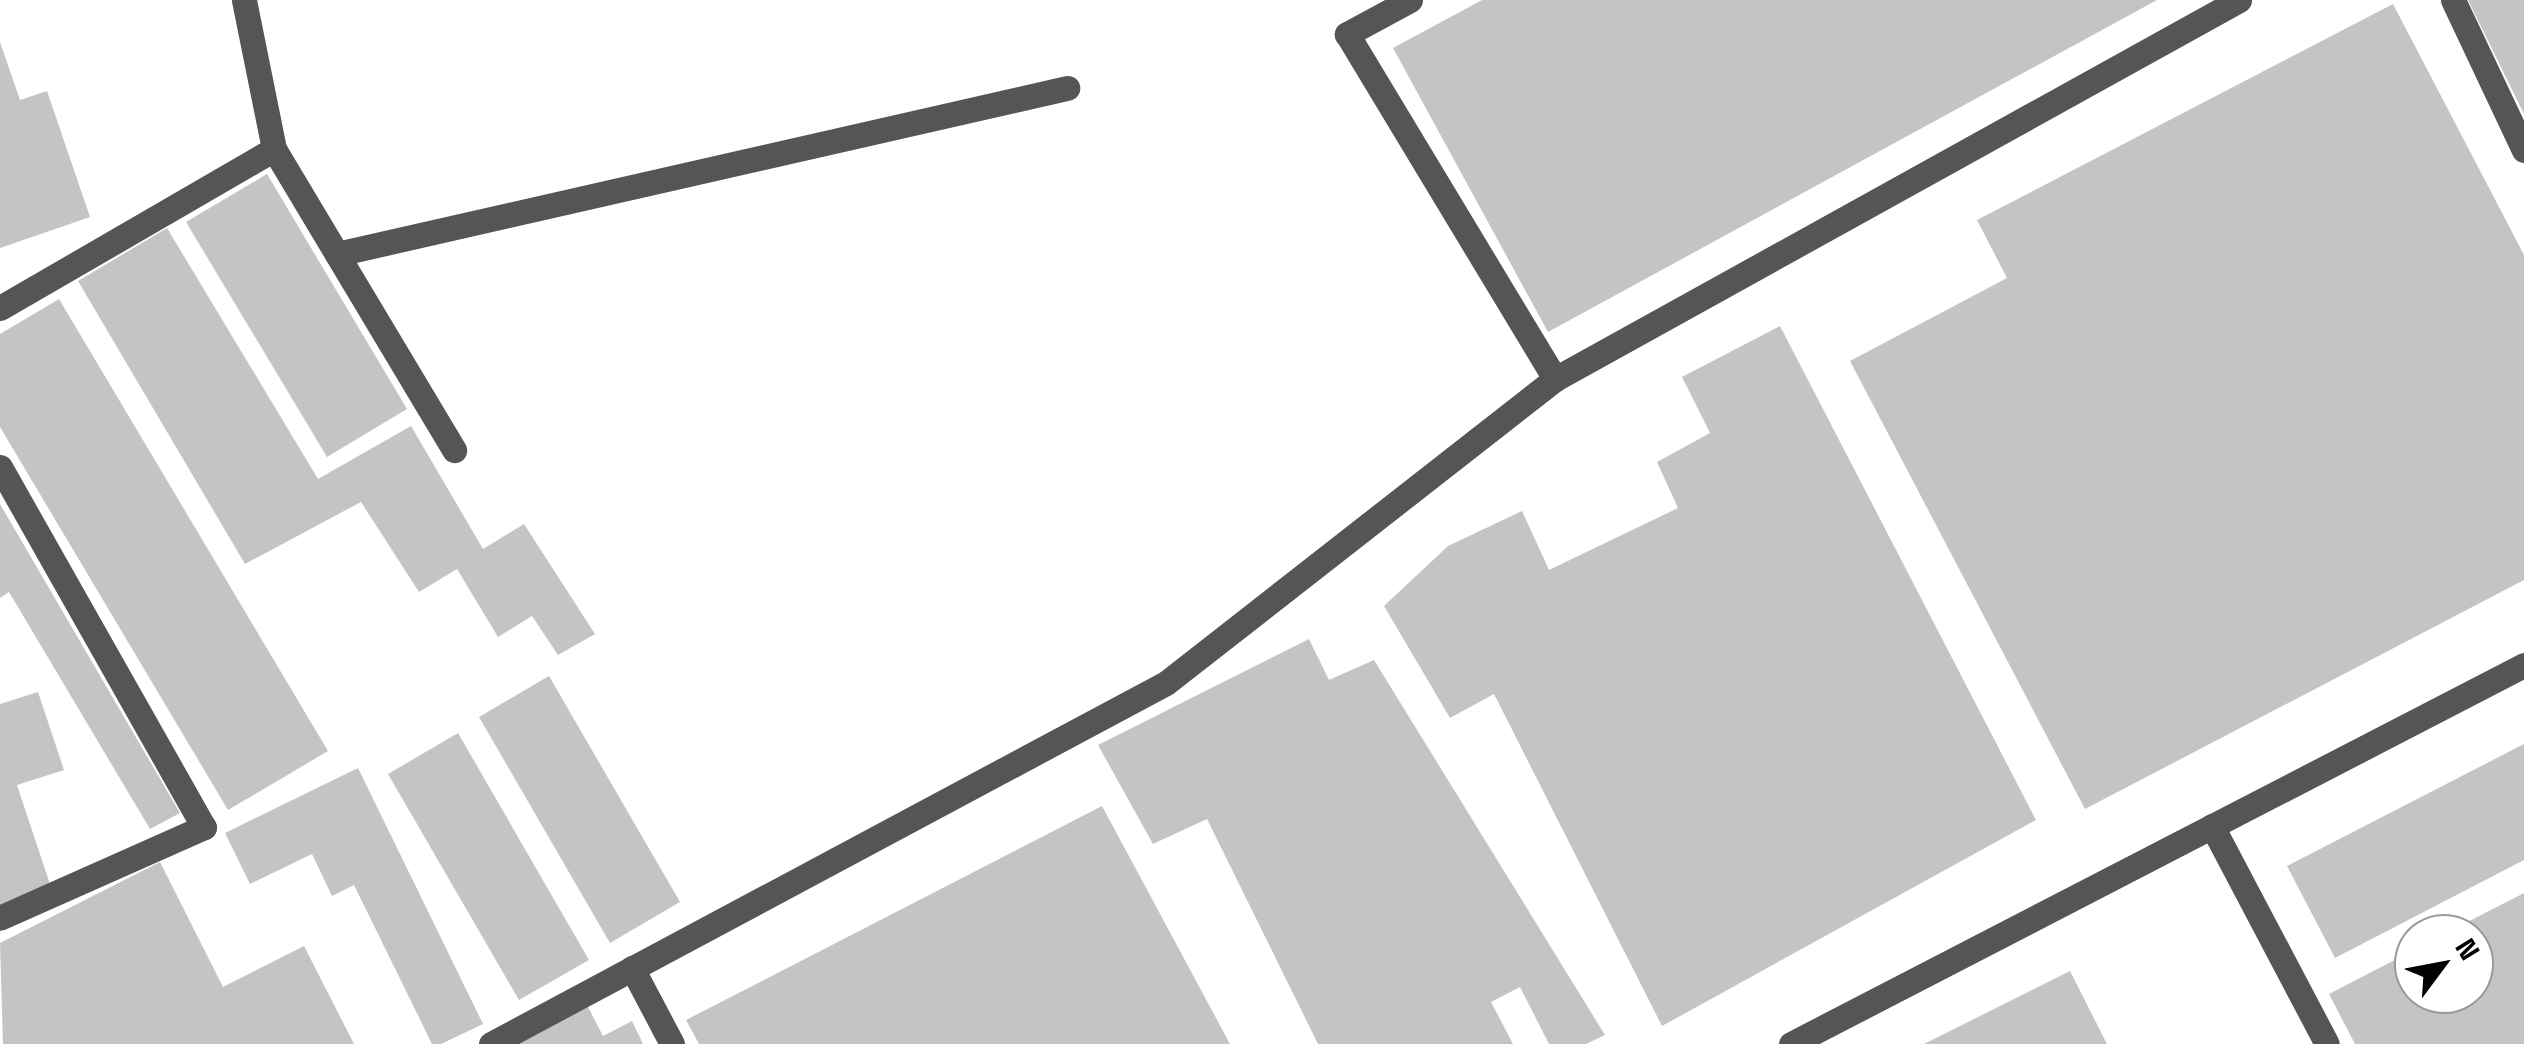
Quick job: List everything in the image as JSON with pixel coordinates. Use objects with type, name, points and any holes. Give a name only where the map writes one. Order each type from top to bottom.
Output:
[{"type":"street","points":[[244,0],[274,148],[454,450]]},
{"type":"street","points":[[1410,0],[1347,34],[1555,379]]},
{"type":"street","points":[[491,1044],[1166,682],[1555,379],[2239,0]]},
{"type":"street","points":[[2453,0],[2524,150]]},
{"type":"street","points":[[337,254],[1067,88]]},
{"type":"street","points":[[0,308],[274,148]]},
{"type":"street","points":[[0,467],[204,827],[0,918]]},
{"type":"street","points":[[1791,1044],[2524,665]]},
{"type":"street","points":[[2212,826],[2327,1044]]},
{"type":"street","points":[[632,968],[672,1044]]},
{"type":"building","points":[[1482,0],[2157,0],[1548,332],[1393,48]]},
{"type":"building","points":[[2468,0],[2524,0],[2524,114]]},
{"type":"building","points":[[2393,4],[2524,255],[2524,580],[2085,809],[1850,361],[2007,278],[1977,220]]},
{"type":"building","points":[[0,42],[20,100],[47,91],[90,217],[0,248]]},
{"type":"building","points":[[267,174],[407,409],[327,457],[186,222]]},
{"type":"building","points":[[167,228],[318,479],[411,426],[483,549],[524,524],[595,634],[558,655],[532,616],[498,637],[457,569],[419,592],[361,502],[245,564],[78,281]]},
{"type":"building","points":[[59,299],[328,751],[228,810],[0,427],[0,334]]},
{"type":"building","points":[[1780,326],[2036,820],[1662,1026],[1494,694],[1450,718],[1384,606],[1448,546],[1522,511],[1549,570],[1678,508],[1657,462],[1710,433],[1682,377]]},
{"type":"building","points":[[0,504],[180,813],[150,829],[9,592],[0,598]]},
{"type":"building","points":[[1309,639],[1329,680],[1374,660],[1605,1035],[1586,1044],[1549,1044],[1520,987],[1491,1002],[1513,1044],[1318,1044],[1207,819],[1153,844],[1098,745]]},
{"type":"building","points":[[549,676],[680,902],[610,943],[479,717]]},
{"type":"building","points":[[38,692],[64,770],[17,785],[53,893],[0,910],[0,704]]},
{"type":"building","points":[[458,733],[589,960],[519,1000],[388,774]]},
{"type":"building","points":[[2524,744],[2524,860],[2420,914],[2394,914],[2394,927],[2335,958],[2287,866]]},
{"type":"building","points":[[358,768],[483,1024],[441,1044],[432,1044],[354,885],[332,896],[312,854],[250,884],[225,833]]},
{"type":"building","points":[[1102,806],[1230,1044],[699,1044],[686,1020]]},
{"type":"building","points":[[160,862],[223,987],[304,946],[354,1044],[3,1044],[0,943]]},
{"type":"building","points":[[2524,893],[2524,1044],[2355,1044],[2329,994],[2394,960],[2394,1014],[2494,1014],[2494,914],[2483,914]]},
{"type":"building","points":[[2070,971],[2107,1044],[1924,1044]]},
{"type":"building","points":[[586,1003],[603,1036],[632,1021],[643,1044],[514,1044]]}]
